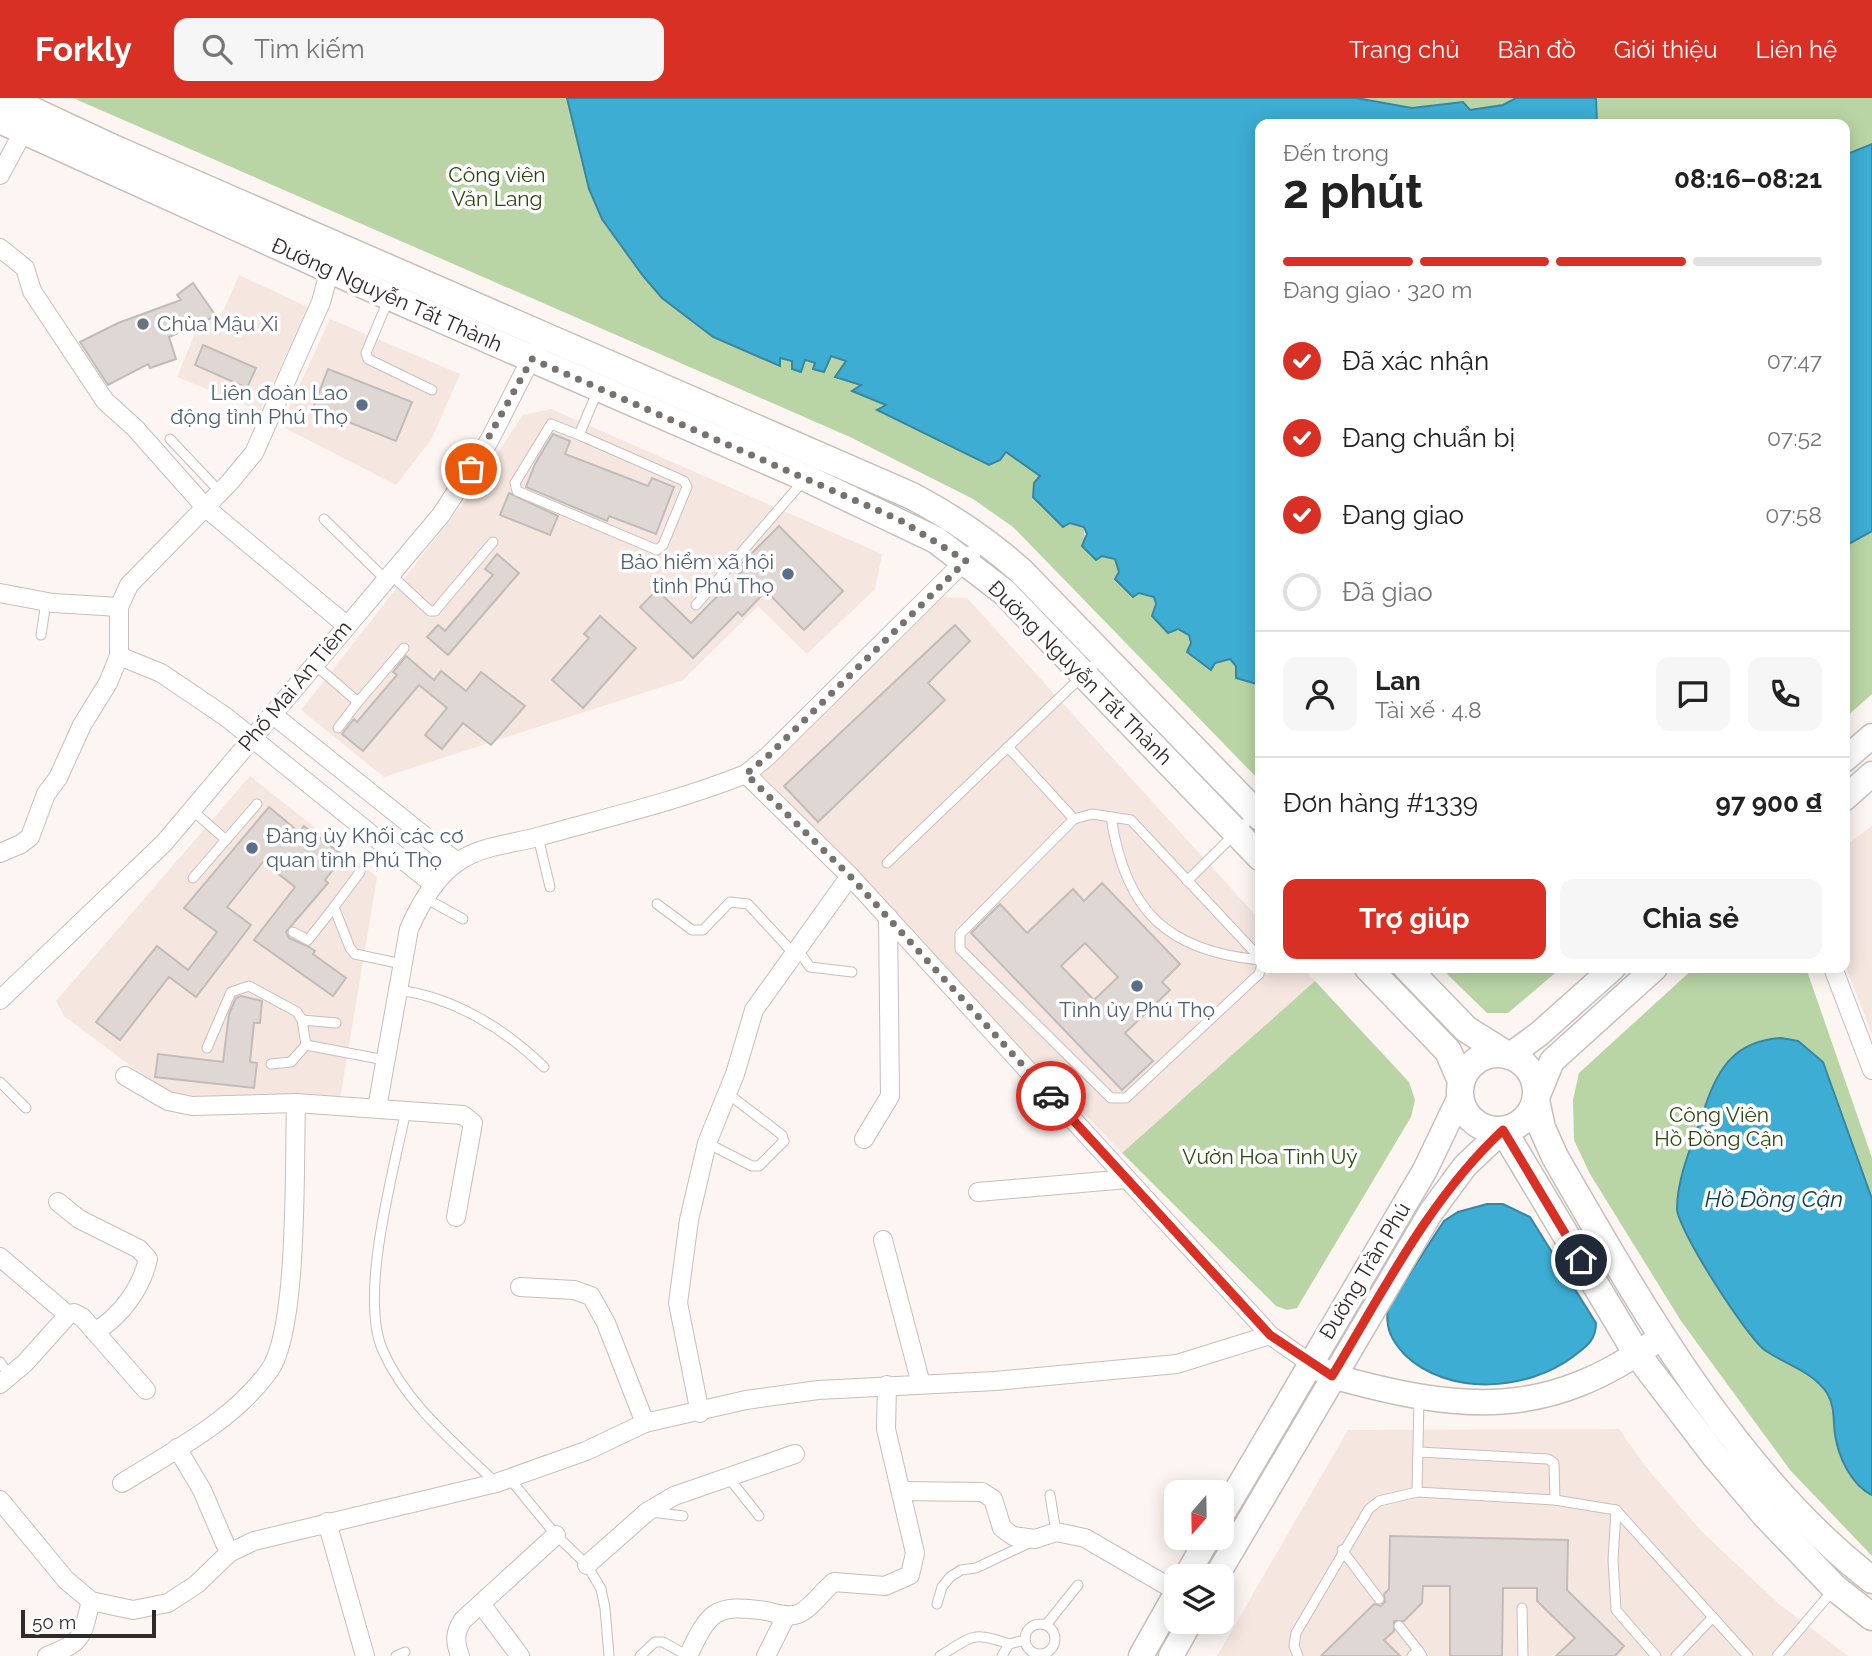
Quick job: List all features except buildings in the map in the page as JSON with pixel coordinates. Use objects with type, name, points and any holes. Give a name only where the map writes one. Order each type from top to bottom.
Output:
[{"type":"main road","name":"Đường Nguyễn Tất Thành","points":[[6,98],[45,118],[912,496],[984,539],[1021,571],[1255,812]]},
{"type":"main road","name":"Đường Nguyễn Tất Thành","points":[[11,126],[390,297],[900,520],[966,561],[1004,592],[1255,851]]},
{"type":"main road","points":[[1850,755],[1872,736]]},
{"type":"main road","points":[[1850,794],[1872,774]]},
{"type":"main road","points":[[1373,973],[1448,1051],[1456,1063],[1465,1110],[1474,1122],[1503,1130],[1524,1120],[1554,1059],[1649,973]]},
{"type":"main road","points":[[1412,973],[1474,1036],[1523,1063],[1531,1072],[1542,1128],[1555,1157],[1661,1337],[1734,1436],[1786,1498],[1853,1566],[1872,1580]]},
{"type":"main road","points":[[1461,1089],[1468,1068],[1480,1059],[1494,1054],[1508,1055],[1539,1034],[1607,973]]},
{"type":"main road","name":"Đường Trần Phú","points":[[1234,1494],[1425,1170],[1461,1089]]},
{"type":"main road","points":[[1503,1130],[1637,1354],[1738,1485],[1835,1588],[1872,1617]]},
{"type":"main road","name":"Đường Trần Phú","points":[[1224,1564],[1332,1376],[1437,1204],[1465,1166],[1503,1130]]},
{"type":"main road","points":[[1310,1363],[1332,1376],[1419,1397],[1483,1402],[1543,1396],[1597,1378],[1661,1337]]},
{"type":"main road","points":[[1141,1656],[1164,1614]]},
{"type":"main road","points":[[1171,1656],[1183,1634]]},
{"type":"street","points":[[0,175],[11,126]]},
{"type":"street","points":[[0,248],[25,268],[32,291],[52,316],[105,401],[135,428],[205,507],[346,625]]},
{"type":"street","points":[[0,853],[21,845],[30,837],[47,794],[58,778],[82,725],[108,683],[119,656],[119,607],[129,584],[220,492],[254,453],[321,302],[330,270]]},
{"type":"street","name":"Phố Mai An Tiêm","points":[[0,1000],[164,843],[440,515],[471,469],[543,336]]},
{"type":"street","points":[[377,1108],[410,929],[430,892],[457,862],[482,850],[538,837],[746,774],[768,756],[966,561],[984,539]]},
{"type":"street","points":[[0,593],[46,602],[119,607]]},
{"type":"street","points":[[119,656],[161,673],[226,717],[430,892]]},
{"type":"street","points":[[272,714],[457,862]]},
{"type":"street","points":[[746,774],[850,876],[1270,1335],[1310,1363]]},
{"type":"street","points":[[700,1413],[678,1303],[690,1220],[707,1143],[727,1093],[754,1010],[850,876]]},
{"type":"street","points":[[864,1139],[890,1096],[888,917]]},
{"type":"street","points":[[1835,973],[1867,1045],[1872,1070]]},
{"type":"street","points":[[125,1076],[168,1101],[192,1106],[296,1103],[463,1115],[473,1123],[456,1217]]},
{"type":"street","points":[[122,1483],[246,1399],[271,1369],[285,1331],[296,1103]]},
{"type":"street","points":[[978,1192],[1127,1179]]},
{"type":"street","points":[[58,1202],[79,1219],[139,1249],[148,1259],[145,1271],[116,1319],[95,1332]]},
{"type":"street","points":[[883,1240],[921,1384]]},
{"type":"street","points":[[0,1257],[68,1315]]},
{"type":"street","points":[[520,1287],[574,1290],[591,1296],[606,1323],[645,1423]]},
{"type":"street","points":[[3,1375],[68,1315],[74,1313],[82,1317],[146,1390]]},
{"type":"street","points":[[0,1500],[66,1580],[91,1601],[133,1609],[168,1603],[197,1584],[229,1553],[254,1541],[503,1481],[586,1451],[645,1423],[746,1401],[887,1385],[995,1381],[1177,1364],[1270,1335]]},
{"type":"street","points":[[688,1656],[704,1624],[717,1611],[744,1609],[786,1616],[798,1614],[834,1582],[885,1586],[910,1575],[915,1553],[886,1429],[887,1385]]},
{"type":"street","points":[[177,1448],[202,1490],[229,1553]]},
{"type":"street","points":[[587,1565],[647,1512],[674,1496],[795,1454]]},
{"type":"street","points":[[901,1491],[982,1492],[993,1499],[1002,1528],[1013,1536],[1035,1539],[1056,1532],[1085,1538],[1164,1585]]},
{"type":"street","points":[[327,1522],[361,1655]]},
{"type":"street","points":[[460,1656],[455,1644],[456,1630],[556,1535]]},
{"type":"street","points":[[47,1656],[74,1646],[82,1635],[91,1601]]},
{"type":"street","points":[[481,1604],[520,1656]]},
{"type":"street","points":[[766,1656],[786,1616]]},
{"type":"lane","points":[[390,297],[366,353],[368,359],[432,390]]},
{"type":"lane","points":[[579,435],[598,388]]},
{"type":"lane","points":[[551,424],[579,435],[684,481],[687,487],[663,545],[657,550],[517,491],[515,483],[551,424]]},
{"type":"lane","points":[[170,439],[220,492]]},
{"type":"lane","points":[[696,605],[806,478]]},
{"type":"lane","points":[[324,519],[430,611],[435,611],[493,542]]},
{"type":"lane","points":[[41,635],[46,602]]},
{"type":"lane","points":[[338,728],[404,648]]},
{"type":"lane","points":[[887,863],[1103,656]]},
{"type":"lane","points":[[314,664],[358,702]]},
{"type":"lane","points":[[1008,747],[1074,819]]},
{"type":"lane","points":[[193,878],[257,804]]},
{"type":"lane","points":[[191,810],[226,840]]},
{"type":"lane","points":[[1255,954],[1131,820],[1083,814],[1074,819],[960,934],[960,949],[1111,1098],[1126,1098],[1259,973]]},
{"type":"lane","points":[[1111,817],[1115,846],[1125,875],[1141,904],[1166,931],[1190,945],[1222,956],[1255,959]]},
{"type":"lane","points":[[1187,881],[1255,817]]},
{"type":"lane","points":[[538,837],[550,887]]},
{"type":"lane","points":[[293,932],[307,940],[360,872]]},
{"type":"lane","points":[[430,892],[463,919]]},
{"type":"lane","points":[[657,904],[692,930],[703,930],[730,902],[747,904],[810,967],[852,972]]},
{"type":"lane","points":[[334,907],[355,954],[402,964]]},
{"type":"lane","points":[[206,1048],[231,992],[249,986],[297,1012],[302,1020],[306,1045]]},
{"type":"lane","points":[[398,990],[440,999],[481,1019],[525,1048],[544,1067]]},
{"type":"lane","points":[[302,1020],[336,1023]]},
{"type":"lane","points":[[306,1045],[385,1060]]},
{"type":"lane","points":[[271,1064],[291,1062],[306,1045]]},
{"type":"lane","points":[[0,1082],[26,1108]]},
{"type":"lane","points":[[707,1143],[752,1166],[759,1166],[784,1141],[782,1135],[727,1093]]},
{"type":"lane","points":[[406,1110],[377,1263],[375,1316],[382,1349],[399,1381],[419,1407],[503,1481],[587,1565],[601,1589],[608,1656]]},
{"type":"lane","points":[[1417,1492],[1419,1397]]},
{"type":"lane","points":[[1419,1452],[1548,1459],[1554,1463],[1555,1500]]},
{"type":"lane","points":[[727,1476],[760,1516]]},
{"type":"lane","points":[[1298,1656],[1294,1646],[1296,1633],[1342,1550],[1369,1508],[1379,1501],[1417,1492],[1555,1500],[1616,1510],[1748,1656]]},
{"type":"lane","points":[[1050,1495],[1056,1532]]},
{"type":"lane","points":[[1616,1510],[1613,1560],[1616,1610],[1656,1656]]},
{"type":"lane","points":[[647,1512],[682,1516]]},
{"type":"lane","points":[[937,1604],[942,1587],[950,1577],[961,1570],[976,1568],[1035,1539]]},
{"type":"lane","points":[[1342,1550],[1379,1599]]},
{"type":"lane","points":[[1046,1625],[1078,1586]]},
{"type":"lane","points":[[1777,1656],[1835,1588]]},
{"type":"lane","points":[[1522,1608],[1523,1656]]},
{"type":"lane","points":[[1676,1656],[1713,1617]]},
{"type":"lane","points":[[1037,1624],[1046,1625],[1053,1632],[1052,1648],[1045,1654],[1029,1650],[1025,1640],[1028,1630],[1037,1624]]},
{"type":"lane","points":[[1399,1626],[1417,1654]]},
{"type":"lane","points":[[940,1656],[973,1636],[983,1635],[1009,1644],[1025,1640]]},
{"type":"lane","points":[[640,1656],[655,1642],[663,1642],[688,1656]]},
{"type":"lane","points":[[1002,1656],[1009,1644]]},
{"type":"lane","points":[[1052,1648],[1060,1656]]},
{"type":"shaded area","points":[[239,275],[308,307],[260,411],[177,377],[196,331],[223,312]]},
{"type":"shaded area","points":[[330,319],[460,374],[431,440],[396,485],[281,426]]},
{"type":"shaded area","points":[[551,409],[882,554],[875,589],[807,654],[758,606],[683,680],[384,777],[301,710],[465,501],[523,415]]},
{"type":"shaded area","points":[[940,597],[967,598],[1255,915],[1255,973],[1308,973],[1315,981],[1122,1153],[757,774]]},
{"type":"shaded area","points":[[250,776],[377,877],[340,1099],[278,1095],[187,1097],[163,1090],[64,1016],[56,1001]]},
{"type":"shaded area","points":[[1872,826],[1872,1034],[1848,973],[1850,842]]},
{"type":"shaded area","points":[[1619,1429],[1646,1467],[1703,1533],[1779,1604],[1848,1656],[1217,1656],[1230,1634],[1234,1634],[1234,1627],[1348,1430]]},
{"type":"green space","name":"Công viên Văn Lang","points":[[73,98],[567,98],[589,189],[602,219],[662,298],[713,337],[780,366],[780,357],[815,364],[831,356],[846,361],[848,379],[862,385],[853,390],[887,405],[878,410],[1006,452],[1040,476],[1063,527],[1070,523],[1084,527],[1085,541],[1102,556],[1115,559],[1132,586],[1154,597],[1155,610],[1173,629],[1189,635],[1190,648],[1211,670],[1215,663],[1230,659],[1236,665],[1237,678],[1255,683],[1255,776],[1013,527],[973,499],[850,437]]},
{"type":"green space","points":[[1356,98],[1516,98],[1503,105],[1470,110],[1463,102],[1412,108]]},
{"type":"green space","points":[[1596,98],[1872,98],[1872,144],[1850,153],[1850,119],[1597,119]]},
{"type":"green space","points":[[1872,531],[1872,694],[1850,714],[1850,543]]},
{"type":"green space","points":[[1446,973],[1555,973],[1508,1013],[1487,1013]]},
{"type":"green space","name":"Công Viên Hồ Đồng Cận","points":[[1689,973],[1808,973],[1872,1158],[1872,1556],[1790,1470],[1681,1321],[1590,1174],[1574,1140],[1573,1100],[1579,1073]]},
{"type":"green space","name":"Vườn Hoa Tỉnh Uỷ","points":[[1315,981],[1409,1082],[1415,1100],[1411,1117],[1297,1308],[1287,1310],[1276,1306],[1122,1153]]},
{"type":"water","points":[[567,98],[1356,98],[1412,108],[1463,102],[1470,110],[1503,105],[1516,98],[1596,98],[1597,119],[1255,119],[1255,684],[1236,678],[1236,666],[1230,659],[1215,663],[1211,670],[1187,652],[1191,643],[1189,635],[1178,629],[1168,633],[1152,616],[1156,604],[1154,597],[1139,593],[1133,597],[1115,579],[1119,572],[1115,559],[1102,556],[1096,560],[1082,546],[1087,534],[1084,527],[1070,523],[1063,527],[1033,497],[1034,483],[1040,476],[1006,452],[1000,460],[989,465],[877,410],[886,405],[852,391],[861,385],[835,377],[846,361],[831,356],[824,372],[813,369],[815,363],[805,360],[801,372],[792,369],[792,361],[780,358],[780,366],[713,337],[662,298],[643,276],[602,219],[589,189]]},
{"type":"water","points":[[1872,144],[1872,531],[1850,543],[1850,153]]},
{"type":"water","name":"Hồ Đồng Cận","points":[[1781,1038],[1798,1041],[1823,1062],[1872,1199],[1872,1495],[1852,1477],[1842,1460],[1835,1434],[1833,1408],[1827,1393],[1814,1379],[1766,1351],[1757,1342],[1701,1260],[1680,1221],[1677,1209],[1687,1157],[1710,1093],[1723,1068],[1752,1044]]},
{"type":"water","points":[[1487,1204],[1503,1204],[1530,1217],[1596,1323],[1594,1334],[1587,1346],[1555,1368],[1512,1382],[1466,1383],[1423,1369],[1405,1355],[1390,1333],[1387,1314],[1388,1307],[1444,1221],[1458,1212]]},
{"type":"way so far","points":[[471,469],[489,441],[532,359],[900,520],[966,561],[768,756],[746,774],[850,876],[1051,1096]]},
{"type":"place","name":"Chùa Mậu Xi","points":[[143,324]]},
{"type":"place","name":"Liên đoàn Lao động tỉnh Phú Thọ","points":[[362,405]]},
{"type":"place","name":"Bảo hiểm xã hội tỉnh Phú Thọ","points":[[788,574]]},
{"type":"place","name":"Đảng ủy Khối các cơ quan tỉnh Phú Thọ","points":[[252,848]]},
{"type":"place","name":"Tỉnh ủy Phú Thọ","points":[[1137,986]]},
{"type":"route","points":[[1051,1096],[1270,1335],[1332,1376],[1431,1212],[1473,1158],[1503,1130],[1581,1260]]}]
